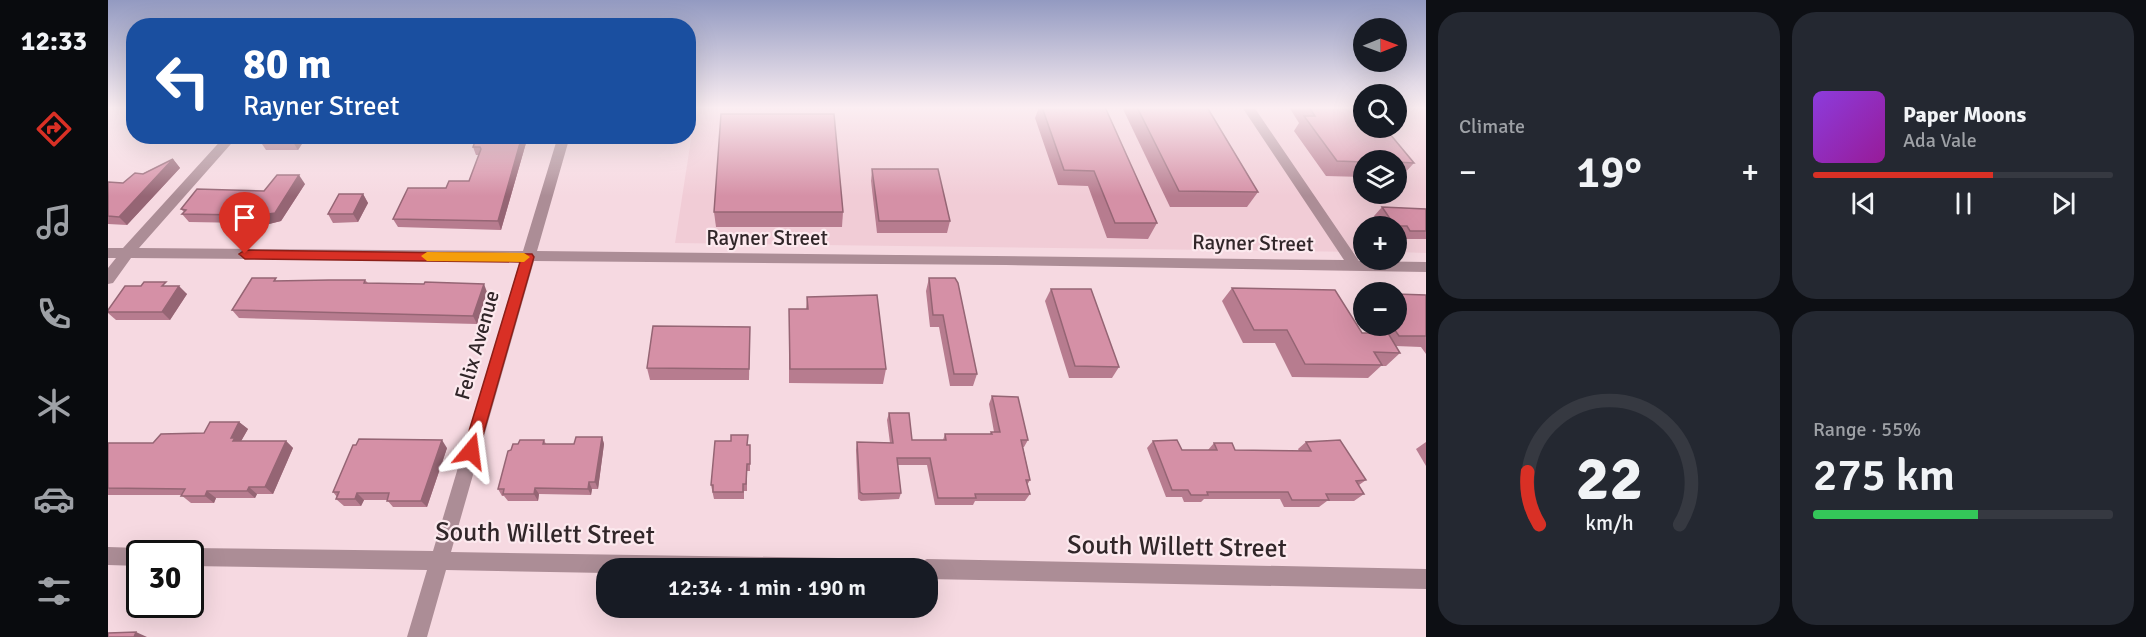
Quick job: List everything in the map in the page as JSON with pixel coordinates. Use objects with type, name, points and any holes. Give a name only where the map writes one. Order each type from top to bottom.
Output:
[{"type":"street","points":[[1268,137],[1353,263]]},
{"type":"street","points":[[108,279],[127,253],[225,144]]},
{"type":"street","name":"Felix Avenue","points":[[417,637],[562,144]]},
{"type":"street","name":"Rayner Street","points":[[108,253],[1006,260],[1353,266]]},
{"type":"street","name":"Rayner Street","points":[[1407,267],[1426,267]]},
{"type":"street","points":[[108,556],[126,556]]},
{"type":"street","name":"South Willett Street","points":[[204,557],[596,562]]},
{"type":"street","name":"South Willett Street","points":[[938,569],[1426,579]]},
{"type":"shaded area","points":[[696,137],[1426,137],[1426,253],[1407,252],[1407,216],[1353,216],[1353,252],[675,243],[690,144],[696,144]]},
{"type":"building","points":[[719,137],[836,137],[843,212],[714,212]]},
{"type":"building","points":[[1052,137],[1118,137],[1157,223],[1115,223],[1094,171],[1064,170]]},
{"type":"building","points":[[1152,137],[1225,137],[1258,192],[1179,191]]},
{"type":"building","points":[[1319,137],[1393,138],[1403,150],[1353,150],[1353,162],[1337,161]]},
{"type":"building","points":[[474,144],[520,144],[498,221],[393,219],[408,188],[446,188],[449,181],[469,181],[481,149],[473,147]]},
{"type":"building","points":[[1407,155],[1414,163],[1407,163]]},
{"type":"building","points":[[173,159],[119,217],[108,216],[108,182],[123,183],[135,173],[143,174]]},
{"type":"building","points":[[872,169],[938,169],[950,221],[879,221]]},
{"type":"building","points":[[277,175],[299,175],[275,213],[262,215],[261,212],[243,212],[241,215],[182,214],[186,210],[181,209],[197,189],[264,191]]},
{"type":"building","points":[[339,194],[363,194],[353,214],[328,214]]},
{"type":"building","points":[[1382,207],[1426,209],[1426,231],[1410,231],[1407,226],[1407,216],[1388,216]]},
{"type":"building","points":[[252,278],[276,278],[274,281],[365,280],[364,283],[484,284],[473,316],[232,310]]},
{"type":"building","points":[[929,278],[955,278],[958,283],[977,374],[954,374],[943,315],[933,315]]},
{"type":"building","points":[[144,282],[166,282],[162,286],[179,286],[162,312],[108,312],[125,286],[141,286]]},
{"type":"building","points":[[1232,288],[1335,290],[1353,319],[1353,336],[1390,336],[1400,353],[1374,352],[1382,365],[1305,364],[1287,330],[1254,330]]},
{"type":"building","points":[[1051,289],[1091,289],[1119,367],[1075,366]]},
{"type":"building","points":[[1407,294],[1426,295],[1426,336],[1407,336]]},
{"type":"building","points":[[877,295],[886,369],[790,369],[789,309],[808,309],[807,297]]},
{"type":"building","points":[[653,326],[750,327],[749,369],[647,368]]},
{"type":"building","points":[[992,396],[1018,397],[1028,440],[1021,440],[1030,480],[1026,480],[1030,494],[975,494],[976,498],[938,498],[930,458],[897,458],[901,493],[863,494],[860,492],[857,442],[893,443],[889,413],[909,413],[912,440],[946,440],[945,434],[992,434],[991,432],[1000,432]]},
{"type":"building","points":[[210,422],[239,422],[231,438],[235,438],[233,441],[286,441],[265,487],[249,487],[247,491],[207,491],[205,496],[181,496],[185,489],[108,488],[108,443],[153,443],[161,434],[204,433]]},
{"type":"building","points":[[731,435],[748,435],[750,464],[747,464],[746,484],[743,484],[743,492],[713,492],[713,485],[711,485],[715,441],[731,441]]},
{"type":"building","points":[[576,437],[602,437],[595,482],[589,482],[588,489],[535,488],[534,494],[503,494],[504,489],[498,489],[508,451],[511,450],[513,444],[518,444],[520,440],[544,440],[543,444],[574,444]]},
{"type":"building","points":[[359,439],[442,440],[421,501],[387,501],[389,493],[357,493],[355,499],[336,499],[339,492],[333,492],[353,445],[356,445]]},
{"type":"building","points":[[1177,440],[1182,450],[1217,450],[1214,443],[1232,443],[1235,450],[1311,451],[1306,442],[1340,440],[1366,480],[1356,481],[1364,494],[1326,494],[1329,500],[1292,500],[1288,492],[1207,492],[1208,495],[1191,495],[1188,490],[1172,490],[1153,441]]},
{"type":"building","points":[[136,632],[134,637],[108,637],[108,633]]},
{"type":"slow traffic","points":[[427,256],[524,257]]},
{"type":"route","points":[[245,254],[528,257],[471,451]]}]
